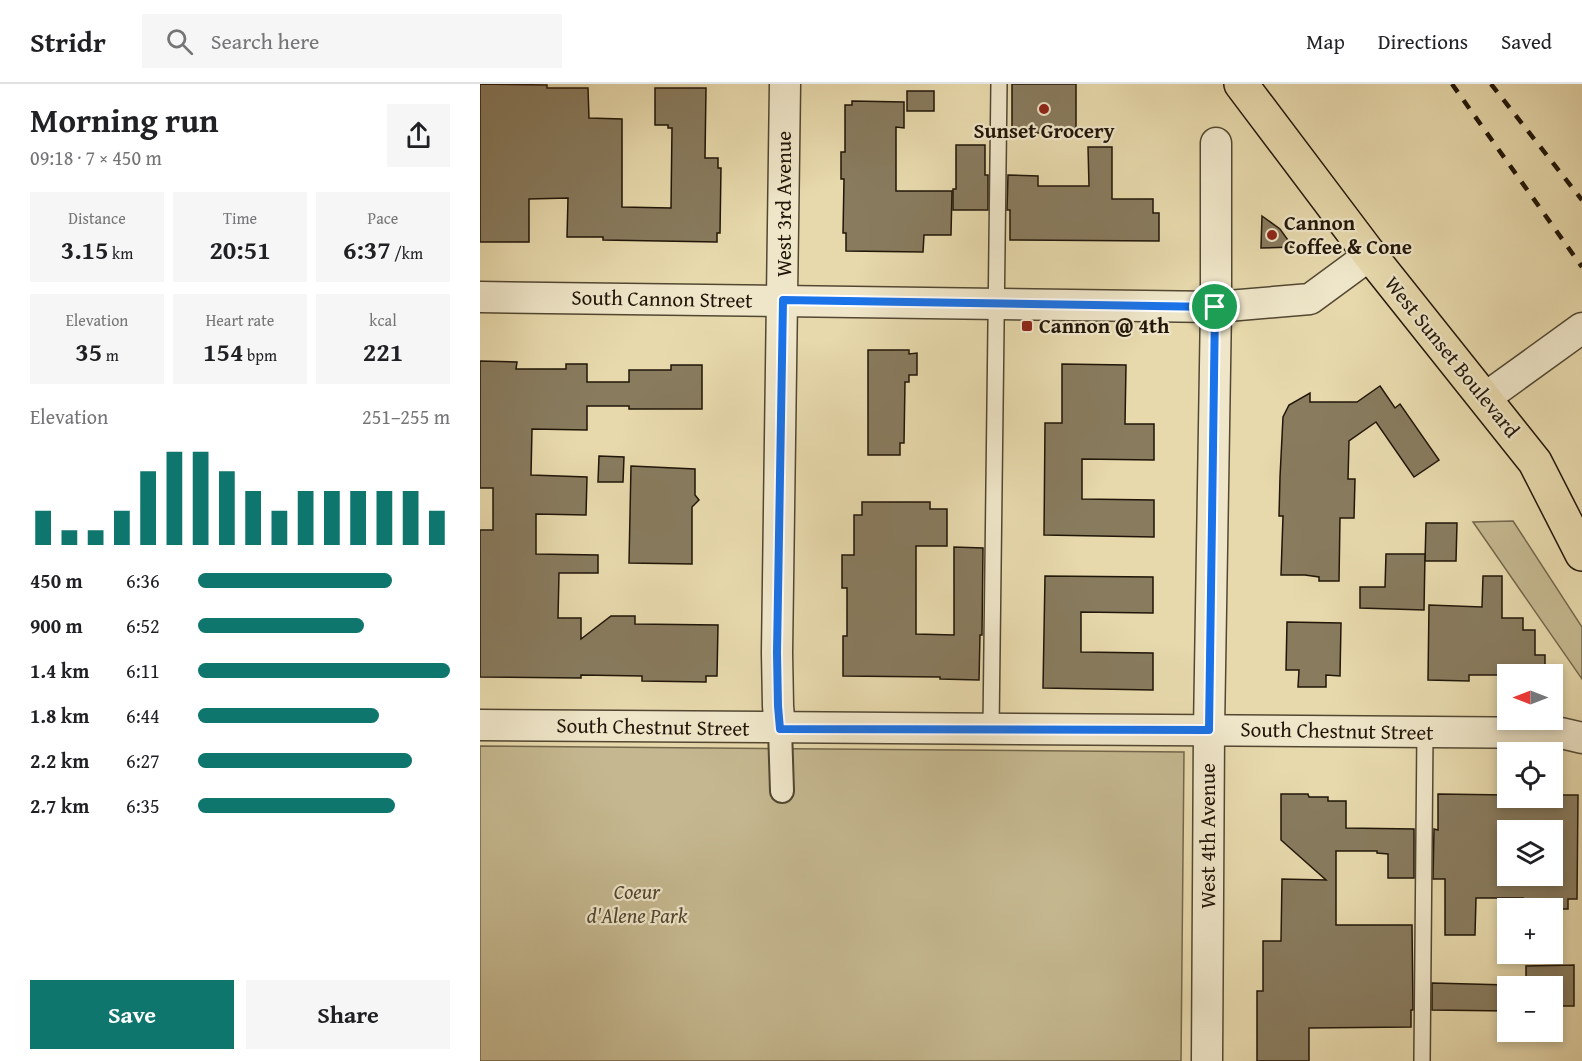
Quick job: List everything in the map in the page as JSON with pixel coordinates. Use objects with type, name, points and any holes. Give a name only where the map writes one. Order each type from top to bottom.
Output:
[{"type":"main road","name":"West Sunset Boulevard","points":[[1241,84],[1370,255],[1535,462],[1582,554]]},
{"type":"main road","points":[[1535,462],[1582,506]]},
{"type":"street","name":"West 3rd Avenue","points":[[782,791],[777,653],[785,84]]},
{"type":"street","name":"West 4th Avenue","points":[[1208,1061],[1209,730],[1216,143]]},
{"type":"street","name":"South Cannon Street","points":[[480,297],[1215,307],[1310,299],[1370,255]]},
{"type":"street","points":[[1485,398],[1582,328]]},
{"type":"street","name":"South Chestnut Street","points":[[480,725],[1562,733],[1582,738]]},
{"type":"lane","points":[[991,728],[999,84]]},
{"type":"lane","points":[[1422,1061],[1425,733]]},
{"type":"green space","points":[[1513,521],[1582,627],[1582,679],[1473,522]]},
{"type":"green space","name":"Coeur d'Alene Park","points":[[480,746],[1184,752],[1181,1061],[480,1061]]},
{"type":"building","points":[[480,84],[588,88],[589,118],[622,119],[622,207],[671,208],[672,128],[668,128],[668,125],[655,125],[655,88],[706,88],[705,158],[718,158],[718,168],[721,168],[720,233],[717,233],[717,242],[567,237],[568,198],[529,199],[529,242],[480,242]]},
{"type":"building","name":"Sunset Grocery","points":[[1012,84],[1076,84],[1076,133],[1012,133]]},
{"type":"building","points":[[907,91],[934,91],[934,111],[907,111]]},
{"type":"building","points":[[852,101],[904,102],[904,128],[896,127],[896,191],[952,191],[951,235],[924,235],[923,252],[846,251],[846,233],[843,233],[844,179],[841,179],[841,152],[845,152],[845,105],[852,105]]},
{"type":"building","points":[[956,145],[985,145],[988,210],[953,210],[953,189],[956,189]]},
{"type":"building","points":[[1088,147],[1112,147],[1112,199],[1153,199],[1153,213],[1159,213],[1159,241],[1010,240],[1010,210],[1007,210],[1008,175],[1038,176],[1038,186],[1089,186]]},
{"type":"building","name":"Cannon Coffee & Cone","points":[[1262,216],[1280,229],[1293,247],[1261,248]]},
{"type":"building","points":[[868,350],[909,350],[909,354],[917,353],[917,375],[909,375],[909,382],[905,382],[904,443],[900,443],[900,455],[868,455]]},
{"type":"building","points":[[480,361],[517,362],[516,369],[566,369],[566,364],[587,364],[587,382],[629,382],[629,370],[671,370],[671,365],[702,365],[702,409],[629,409],[629,406],[587,406],[587,430],[532,429],[531,475],[587,477],[586,515],[536,514],[536,554],[598,555],[598,573],[559,573],[558,618],[581,618],[581,639],[611,616],[635,616],[635,624],[718,625],[717,676],[706,676],[706,682],[642,681],[642,676],[480,677],[480,530],[493,530],[493,488],[480,488]]},
{"type":"building","points":[[1062,364],[1126,365],[1125,424],[1154,424],[1154,460],[1082,459],[1082,499],[1154,500],[1154,537],[1044,535],[1045,423],[1062,423]]},
{"type":"building","points":[[1380,386],[1395,408],[1400,404],[1439,460],[1414,477],[1376,422],[1349,441],[1348,479],[1355,479],[1354,518],[1340,518],[1339,581],[1319,581],[1319,577],[1305,575],[1281,575],[1283,516],[1279,516],[1280,477],[1283,417],[1289,405],[1310,393],[1310,402],[1357,402]]},
{"type":"building","points":[[599,456],[624,457],[623,482],[598,482]]},
{"type":"building","points":[[631,466],[695,469],[695,495],[699,500],[692,507],[692,564],[629,563]]},
{"type":"building","points":[[862,502],[930,502],[930,509],[947,509],[947,546],[916,546],[916,634],[954,635],[954,547],[983,548],[979,680],[940,679],[940,677],[843,676],[843,636],[847,636],[847,588],[842,588],[842,555],[854,555],[854,515],[862,515]]},
{"type":"building","points":[[1426,523],[1457,523],[1456,561],[1425,561]]},
{"type":"building","points":[[1386,554],[1425,554],[1424,610],[1360,608],[1360,587],[1385,587]]},
{"type":"building","points":[[1045,576],[1153,577],[1153,613],[1081,612],[1081,652],[1153,653],[1153,690],[1043,688]]},
{"type":"building","points":[[1483,576],[1502,576],[1502,618],[1523,618],[1523,630],[1535,630],[1535,655],[1545,655],[1545,664],[1497,664],[1497,675],[1469,675],[1469,681],[1428,680],[1429,605],[1482,607]]},
{"type":"building","points":[[1287,622],[1341,623],[1340,676],[1326,675],[1326,687],[1298,687],[1299,670],[1286,670]]},
{"type":"building","points":[[1281,794],[1308,794],[1309,797],[1328,797],[1328,801],[1346,801],[1346,828],[1414,829],[1414,878],[1388,878],[1388,854],[1377,853],[1377,851],[1336,851],[1336,925],[1412,925],[1413,1010],[1411,1010],[1411,1027],[1309,1028],[1309,1061],[1257,1061],[1257,991],[1263,991],[1263,941],[1281,941],[1282,879],[1326,880],[1281,840]]},
{"type":"building","points":[[1438,794],[1497,795],[1497,808],[1563,808],[1563,795],[1578,795],[1577,899],[1568,899],[1568,909],[1563,909],[1563,898],[1476,898],[1475,935],[1445,935],[1445,879],[1433,879],[1434,829],[1438,830]]},
{"type":"building","points":[[1574,965],[1574,1006],[1563,1006],[1563,976],[1526,976],[1526,966]]},
{"type":"building","points":[[1432,983],[1497,985],[1497,1011],[1432,1010]]},
{"type":"railway","points":[[1452,84],[1582,267]]},
{"type":"railway","points":[[1491,84],[1582,200]]},
{"type":"place","name":"Sunset Grocery","points":[[1044,109]]},
{"type":"place","name":"Cannon Coffee & Cone","points":[[1272,235]]},
{"type":"place","name":"Cannon @ 4th","points":[[1027,326]]},
{"type":"route","points":[[783,300],[1215,307],[1209,730],[780,729],[777,653],[783,300]]}]
